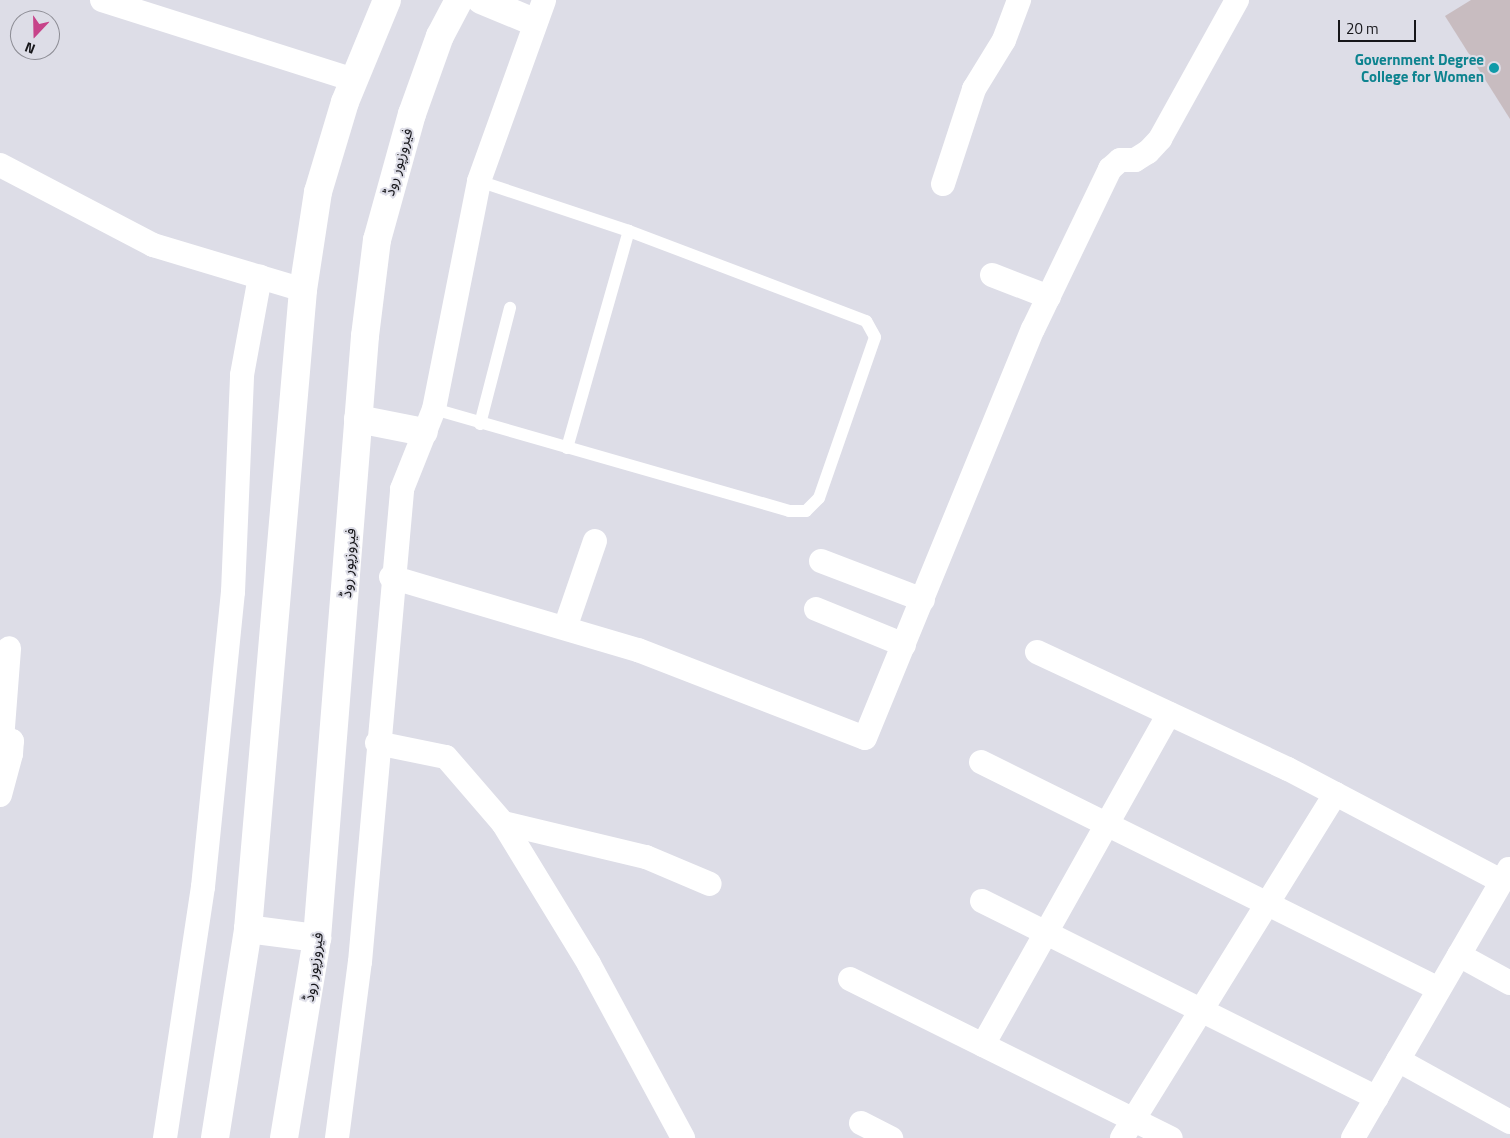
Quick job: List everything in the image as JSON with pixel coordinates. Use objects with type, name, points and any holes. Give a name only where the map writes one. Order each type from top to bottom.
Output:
[{"type":"highway","points":[[215,1138],[248,928],[303,290],[318,192],[354,80],[387,0]]},
{"type":"highway","name":"فیروزپور روڈ","points":[[284,1138],[317,938],[358,419],[377,240],[412,114],[440,36],[459,0]]},
{"type":"highway","points":[[481,0],[539,11]]},
{"type":"highway","points":[[358,419],[429,420]]},
{"type":"highway","points":[[248,928],[317,938]]},
{"type":"street","points":[[102,0],[354,80]]},
{"type":"street","points":[[943,184],[974,89],[1004,40],[1019,0]]},
{"type":"street","points":[[391,576],[638,650],[865,738],[1049,298],[1110,169],[1120,160],[1135,160],[1148,152],[1160,139],[1237,0]]},
{"type":"street","points":[[337,1138],[360,962],[377,743],[388,671],[391,576],[402,489],[429,420],[479,181],[539,11]]},
{"type":"street","points":[[0,165],[153,245],[303,290]]},
{"type":"street","points":[[992,275],[1049,298]]},
{"type":"street","points":[[165,1138],[204,877],[233,592],[242,375],[260,277]]},
{"type":"street","points":[[565,628],[595,541]]},
{"type":"street","points":[[821,561],[923,600]]},
{"type":"street","points":[[816,609],[904,645]]},
{"type":"street","points":[[0,795],[11,754],[12,740],[2,740],[9,648]]},
{"type":"street","points":[[1037,652],[1506,875],[1354,1138]]},
{"type":"street","points":[[983,1045],[1107,821],[1169,714]]},
{"type":"street","points":[[377,743],[446,757],[503,823],[589,964],[683,1138]]},
{"type":"street","points":[[981,762],[1107,821],[1439,989]]},
{"type":"street","points":[[1128,1128],[1335,794]]},
{"type":"street","points":[[503,823],[646,858],[710,884]]},
{"type":"street","points":[[982,901],[1202,1008],[1376,1098]]},
{"type":"street","points":[[1459,955],[1510,983]]},
{"type":"street","points":[[850,980],[983,1045],[1128,1128],[1172,1138]]},
{"type":"street","points":[[1398,1060],[1510,1122]]},
{"type":"street","points":[[861,1123],[891,1138]]},
{"type":"lane","points":[[429,420],[480,424],[790,511],[806,511],[819,498],[875,337],[866,320],[629,231],[479,181]]},
{"type":"lane","points":[[567,448],[629,231]]},
{"type":"lane","points":[[480,424],[510,308]]},
{"type":"building","name":"Government Degree College for Women","points":[[1471,0],[1510,0],[1510,119],[1445,16]]},
{"type":"place","name":"Government Degree College for Women","points":[[1494,68]]}]
